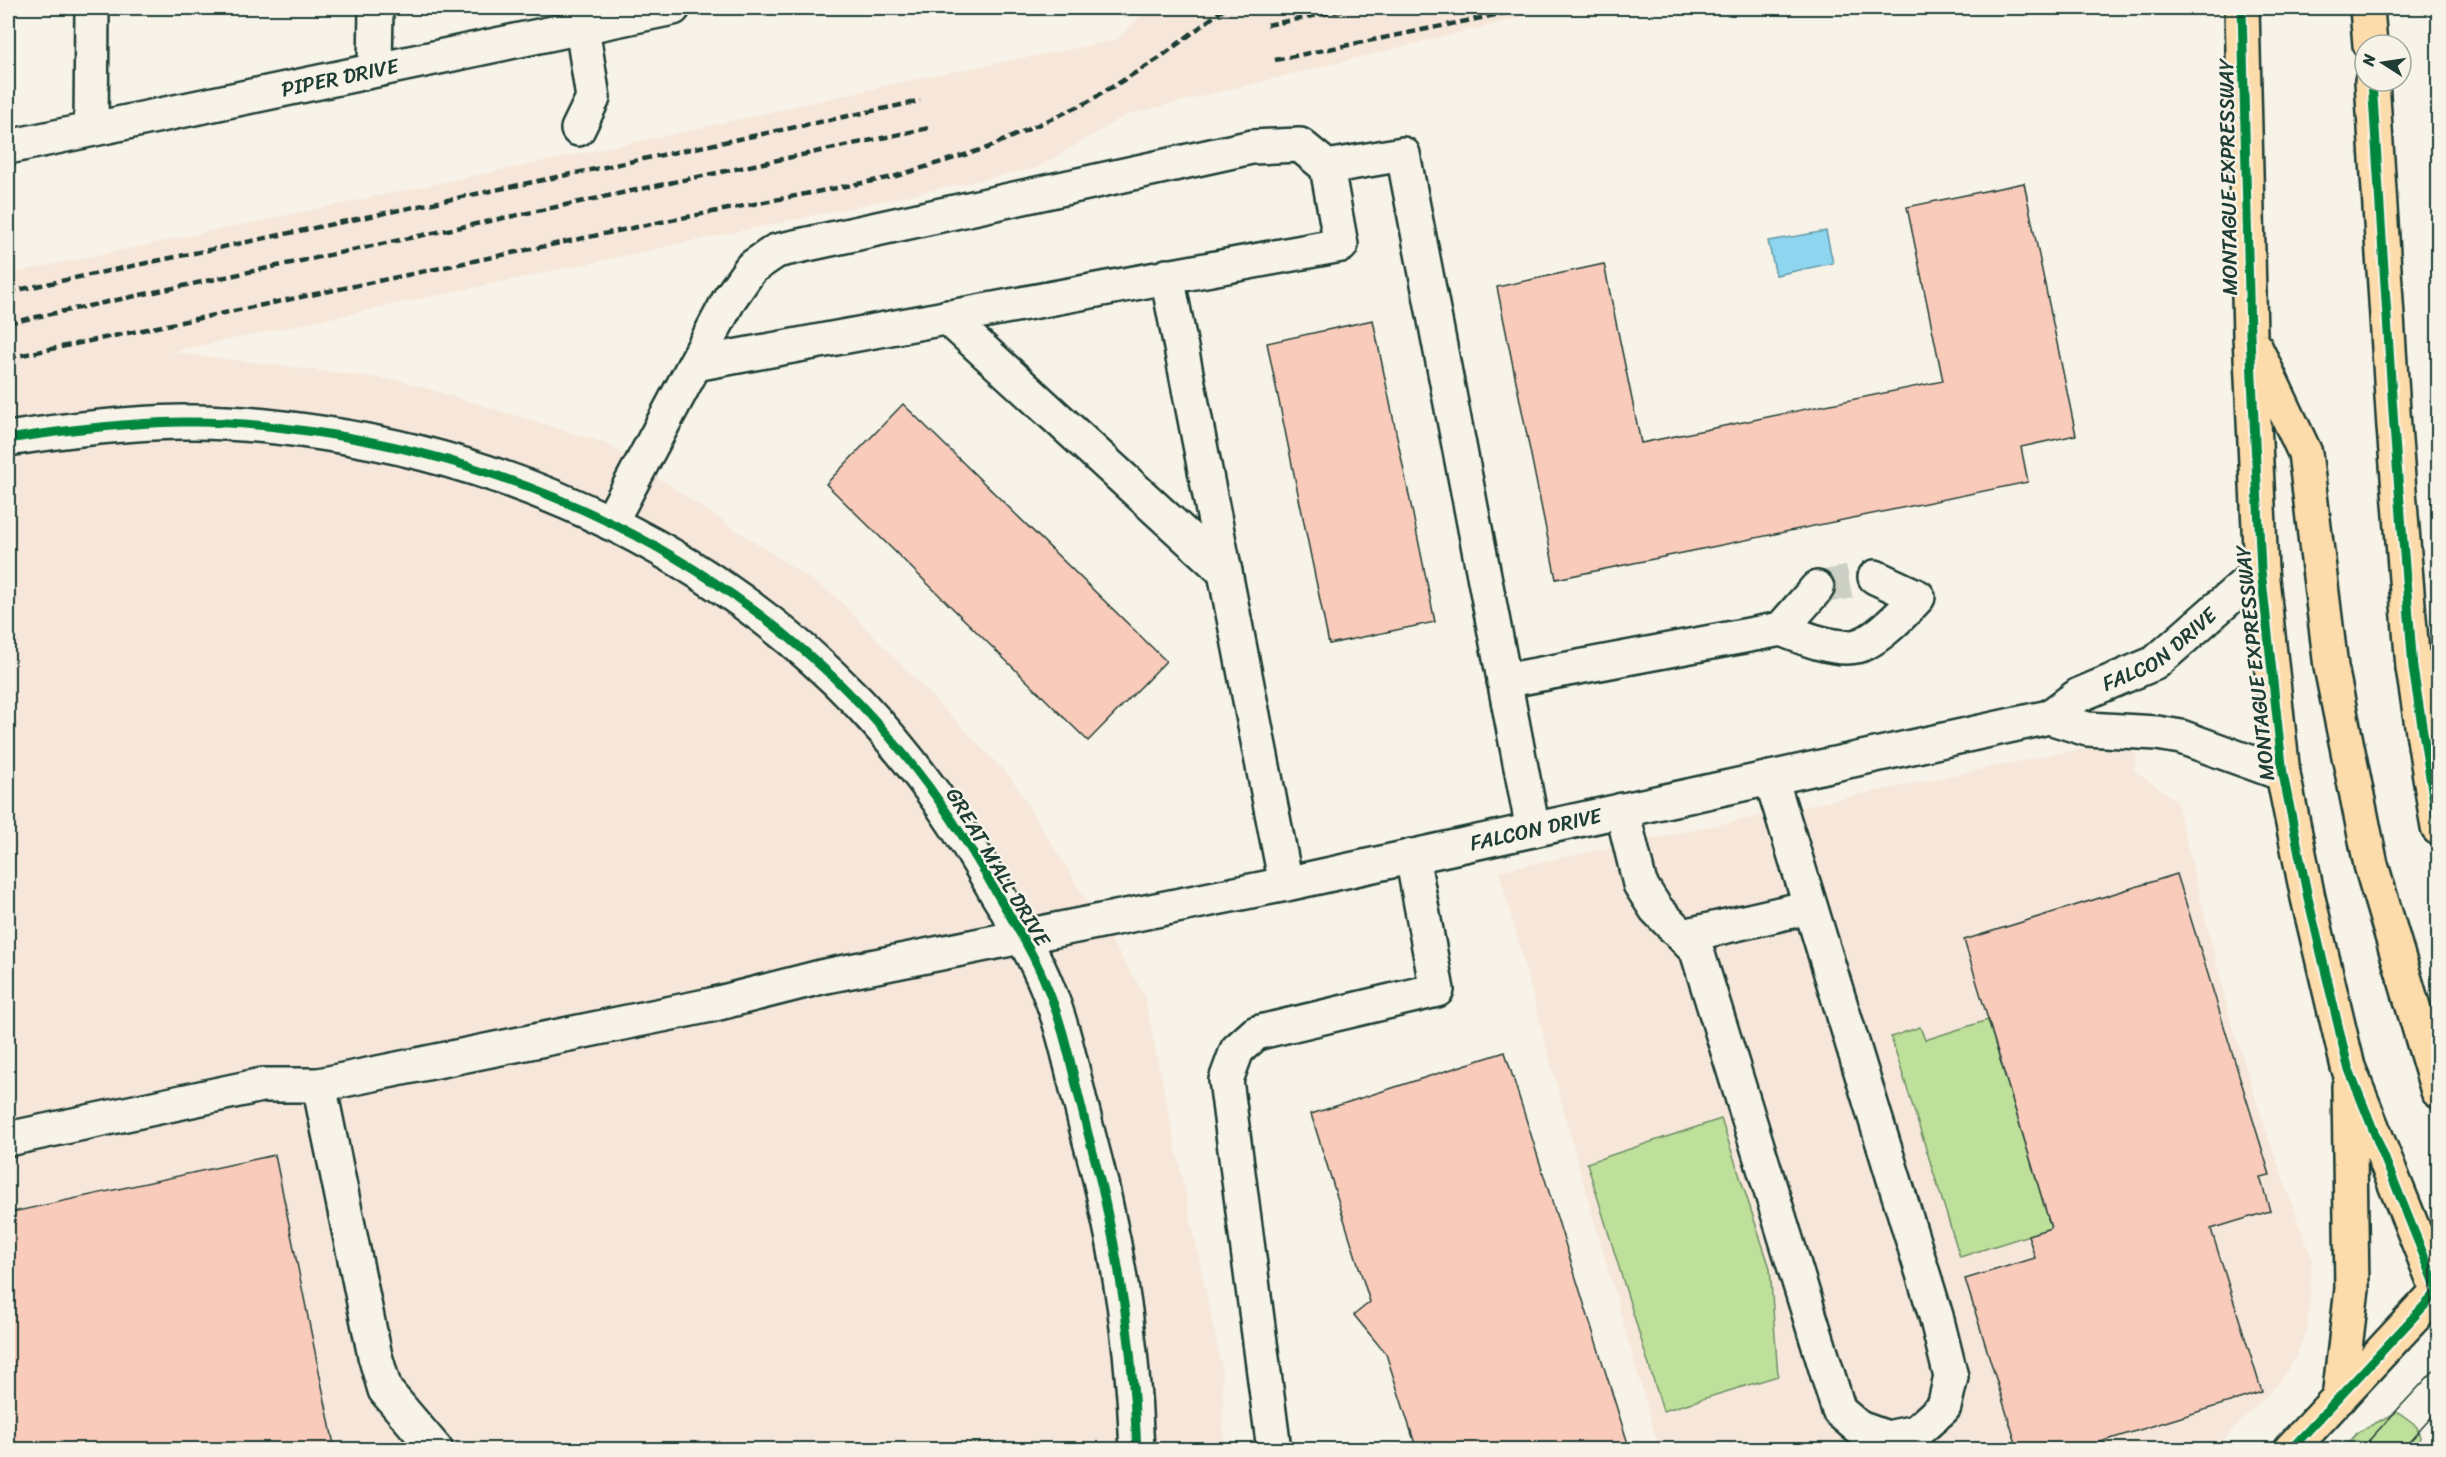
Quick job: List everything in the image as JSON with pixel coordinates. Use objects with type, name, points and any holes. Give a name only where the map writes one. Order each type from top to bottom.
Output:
[{"type":"main road","name":"MONTAGUE EXPRESSWAY","points":[[2242,8],[2250,335],[2261,570],[2283,774],[2308,898],[2348,1067],[2438,1291]]},
{"type":"main road","points":[[2367,8],[2369,33]]},
{"type":"main road","points":[[2373,93],[2394,427],[2413,668],[2439,828]]},
{"type":"main road","points":[[2250,335],[2305,453],[2331,667],[2371,865],[2439,1091]]},
{"type":"main road","points":[[2430,775],[2439,665]]},
{"type":"main road","points":[[2339,1398],[2352,1289],[2348,1067]]},
{"type":"main road","points":[[2290,1449],[2438,1291]]},
{"type":"street","points":[[91,128],[92,8]]},
{"type":"street","points":[[375,68],[376,8]]},
{"type":"street","name":"PIPER DRIVE","points":[[8,147],[375,68],[582,17],[673,8]]},
{"type":"street","points":[[578,129],[593,98],[582,17]]},
{"type":"street","points":[[610,523],[730,298],[752,267],[776,251],[1252,147],[1300,145],[1327,167],[1341,244],[695,364]]},
{"type":"street","points":[[1327,167],[1403,154],[1533,830]]},
{"type":"street","points":[[1167,276],[1286,884]]},
{"type":"street","points":[[947,317],[1226,572]]},
{"type":"street","name":"GREAT MALL DRIVE","points":[[8,439],[89,428],[183,422],[239,423],[359,438],[423,452],[482,469],[545,492],[645,540],[697,571],[745,605],[801,650],[858,702],[909,760],[954,820],[1022,937],[1050,997],[1106,1205],[1126,1323],[1137,1449]]},
{"type":"street","name":"FALCON DRIVE","points":[[8,1139],[262,1085],[319,1085],[711,1005],[821,978],[1286,884],[2049,717],[2079,695],[2155,663],[2261,570]]},
{"type":"street","points":[[1504,681],[1781,629],[1820,644],[1857,646],[1887,629],[1918,597],[1875,577]]},
{"type":"street","points":[[1781,629],[1817,588]]},
{"type":"street","points":[[2049,717],[2086,729],[2157,733],[2181,737],[2283,774]]},
{"type":"street","points":[[1622,810],[1640,884],[1656,909],[1697,951],[1839,1411],[1859,1428],[1887,1438],[1916,1432],[1944,1407],[1951,1377],[1936,1316],[1771,778]]},
{"type":"street","points":[[1274,1449],[1226,1080],[1237,1050],[1256,1033],[1437,990],[1412,856]]},
{"type":"street","points":[[1683,936],[1810,907]]},
{"type":"street","points":[[319,1085],[375,1356],[385,1390],[436,1449]]},
{"type":"shaded area","points":[[1162,8],[1538,8],[1539,13],[1126,115],[1037,168],[171,352],[402,381],[606,443],[834,595],[1012,779],[1144,994],[1222,1369],[1224,1449],[8,1449],[8,274],[687,131],[920,78],[1117,40],[1141,15]]},
{"type":"shaded area","points":[[2095,747],[2138,753],[2133,770],[2176,800],[2229,1014],[2264,1125],[2312,1259],[2308,1327],[2295,1358],[2278,1384],[2214,1449],[1659,1449],[1579,1167],[1499,871]]},
{"type":"green space","points":[[1988,1020],[2051,1228],[1960,1257],[1891,1037],[1920,1027],[1925,1040]]},
{"type":"green space","points":[[1721,1119],[1770,1268],[1778,1376],[1663,1411],[1587,1163]]},
{"type":"green space","points":[[2397,1412],[2417,1427],[2422,1444],[2418,1449],[2343,1449],[2358,1432]]},
{"type":"water","points":[[1826,231],[1833,263],[1776,275],[1768,241]]},
{"type":"building","points":[[2024,183],[2076,435],[2021,447],[2028,482],[1556,579],[1497,287],[1604,264],[1641,443],[1943,381],[1907,207]]},
{"type":"building","points":[[1373,320],[1435,622],[1329,644],[1267,343]]},
{"type":"building","points":[[903,404],[1166,661],[1088,741],[826,484]]},
{"type":"building","points":[[2177,874],[2270,1175],[2260,1177],[2270,1211],[2211,1229],[2262,1392],[2075,1450],[2018,1450],[1965,1279],[2035,1258],[2028,1235],[2051,1228],[1964,940]]},
{"type":"building","points":[[1505,1052],[1630,1450],[1417,1450],[1386,1354],[1354,1315],[1370,1302],[1311,1114]]},
{"type":"building","points":[[275,1155],[335,1450],[8,1450],[8,1213]]},
{"type":"tunnel","points":[[1817,588],[1875,577]]},
{"type":"tram line","points":[[2360,1450],[2438,1366]]},
{"type":"tram line","points":[[2402,1450],[2438,1410]]},
{"type":"railway","points":[[8,358],[661,222],[893,177],[987,148],[1086,103],[1158,59],[1225,8]]},
{"type":"railway","points":[[1267,25],[1355,8]]},
{"type":"railway","points":[[1275,60],[1530,8]]},
{"type":"railway","points":[[8,292],[920,101]]},
{"type":"railway","points":[[8,323],[929,128]]},
{"type":"cycle path","points":[[2242,8],[2250,335],[2261,570],[2283,774],[2308,898],[2348,1067],[2438,1291]]},
{"type":"cycle path","points":[[2373,93],[2394,427],[2413,668],[2438,828]]},
{"type":"cycle path","points":[[8,439],[116,425],[199,422],[286,428],[396,447],[470,467],[543,493],[612,524],[680,560],[743,603],[803,650],[879,724],[932,791],[964,838],[1015,923],[1047,987],[1067,1049],[1101,1183],[1118,1266],[1127,1327],[1137,1450]]},
{"type":"cycle path","points":[[2290,1450],[2438,1291]]}]
